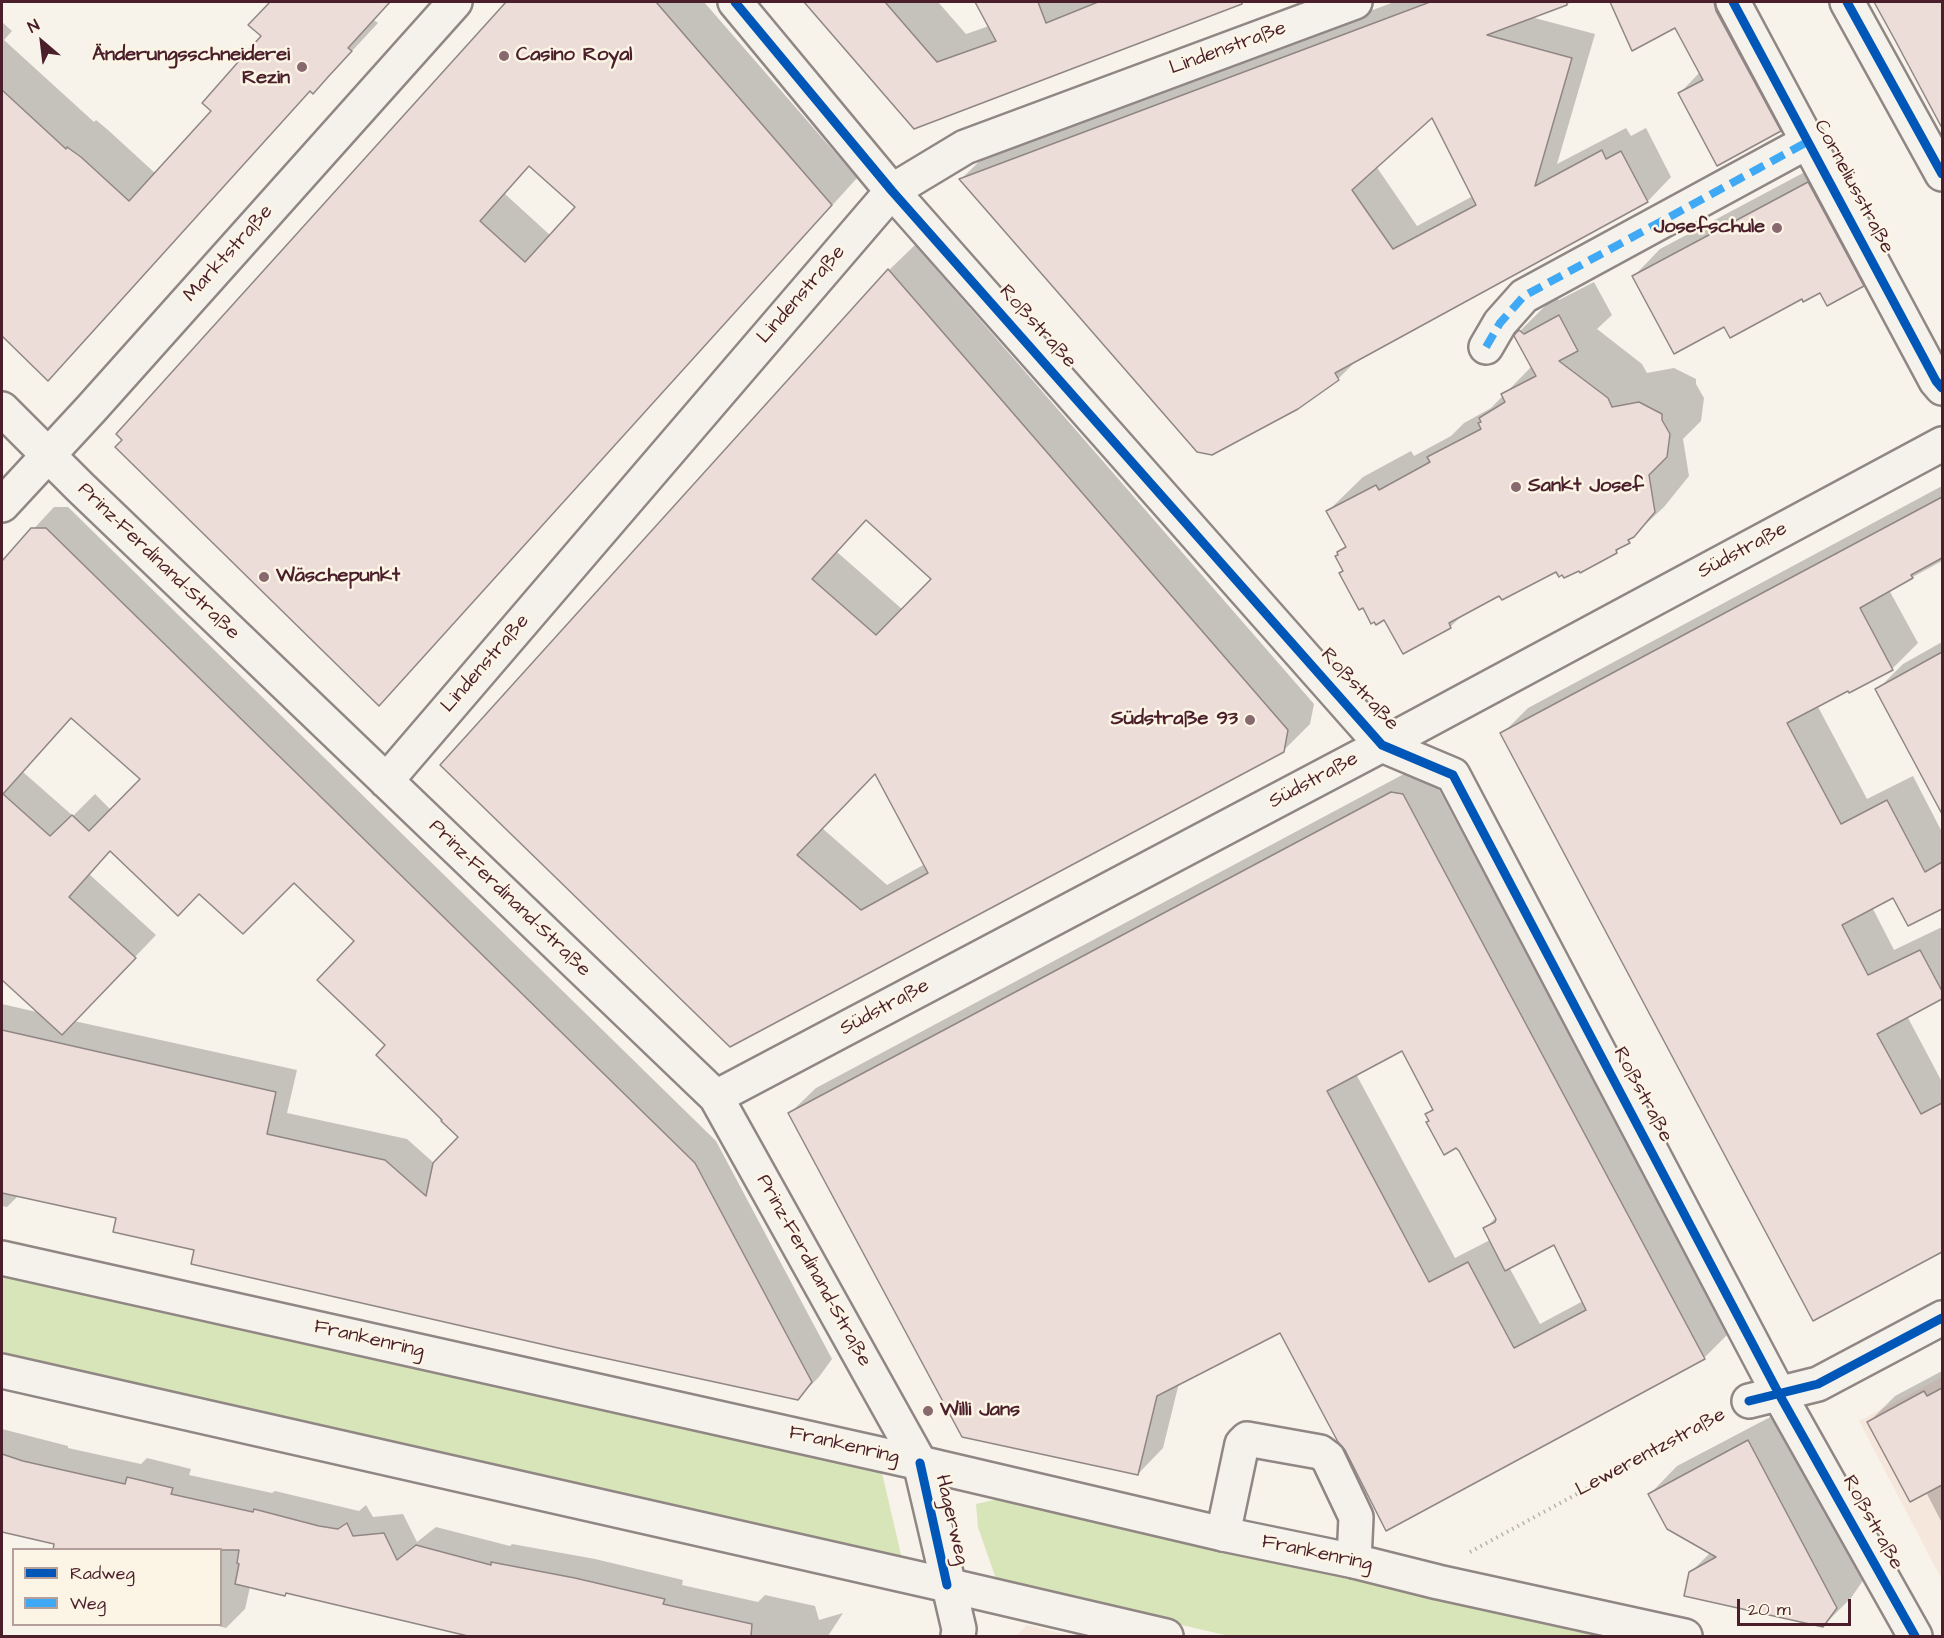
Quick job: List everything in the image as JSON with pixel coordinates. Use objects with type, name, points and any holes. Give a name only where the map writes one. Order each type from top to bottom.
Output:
[{"type":"street","name":"Marktstraße","points":[[2,505],[454,2]]},
{"type":"street","name":"Roßstraße","points":[[735,2],[892,191],[1382,745],[1453,775],[1764,1397],[1915,1636]]},
{"type":"street","name":"Lindenstraße","points":[[386,781],[892,191],[965,147],[1355,2]]},
{"type":"street","name":"Corneliusstraße","points":[[1733,2],[1936,381],[1942,388]]},
{"type":"street","points":[[1847,2],[1942,174]]},
{"type":"street","points":[[1486,347],[1500,323],[1524,296],[1809,141]]},
{"type":"street","name":"Prinz-Ferdinand-Straße","points":[[2,409],[716,1097],[920,1463]]},
{"type":"street","name":"Südstraße","points":[[716,1097],[1382,745],[1942,444]]},
{"type":"street","name":"Frankenring","points":[[2,1257],[920,1463],[1223,1534],[1354,1561],[1438,1582],[1685,1636]]},
{"type":"street","points":[[1764,1397],[1818,1384],[1942,1318]]},
{"type":"street","points":[[2,1371],[1166,1636]]},
{"type":"street","points":[[1223,1534],[1242,1444],[1247,1439],[1320,1452],[1328,1458],[1356,1517],[1354,1561]]},
{"type":"street","name":"Hagerweg","points":[[920,1463],[959,1629],[958,1636]]},
{"type":"shaded area","points":[[1942,1377],[1942,1580],[1859,1421]]},
{"type":"shaded area","points":[[1026,1625],[1072,1636],[1017,1636]]},
{"type":"green space","points":[[2,1276],[882,1473],[903,1563],[2,1358]]},
{"type":"green space","points":[[998,1499],[1623,1636],[1229,1636],[997,1582],[978,1527],[976,1504]]},
{"type":"building","points":[[270,2],[390,2],[348,48],[352,51],[313,94],[310,91],[48,381],[2,336],[2,90],[66,149],[67,147],[81,157],[129,201],[211,111],[202,103],[261,36],[248,25]]},
{"type":"building","points":[[506,2],[656,2],[832,205],[379,706],[115,447],[122,440],[116,434]],"holes":[[[529,166],[575,207],[525,262],[480,221]]]},
{"type":"building","points":[[804,2],[885,2],[937,62],[996,41],[975,2],[1038,2],[1046,23],[1098,2],[1242,2],[1242,4],[914,129]]},
{"type":"building","points":[[1430,2],[1567,2],[1567,5],[1487,35],[1572,58],[1535,186],[1602,150],[1606,159],[1621,151],[1648,202],[1335,373],[1339,380],[1298,409],[1212,455],[1197,452],[959,179]],"holes":[[[1432,118],[1476,205],[1393,249],[1352,190]]]},
{"type":"building","points":[[1610,2],[1714,2],[1716,11],[1781,131],[1717,166],[1678,93],[1703,80],[1675,28],[1632,51]]},
{"type":"building","points":[[1874,2],[1942,2],[1942,128],[1895,40]]},
{"type":"building","name":"Josefschule","points":[[1808,182],[1864,286],[1827,306],[1820,293],[1803,302],[1802,299],[1730,338],[1724,327],[1674,354],[1632,276]]},
{"type":"building","points":[[888,269],[1288,730],[1284,752],[730,1047],[440,765]],"holes":[[[866,520],[931,579],[876,635],[812,579]],[[875,774],[928,873],[861,910],[797,855]]]},
{"type":"building","name":"Sankt Josef","points":[[1559,315],[1578,351],[1559,361],[1608,398],[1612,407],[1639,402],[1662,414],[1662,420],[1670,434],[1667,457],[1649,475],[1655,512],[1634,537],[1628,540],[1630,543],[1616,550],[1617,553],[1580,573],[1579,571],[1564,578],[1562,575],[1559,577],[1556,572],[1502,600],[1499,596],[1449,623],[1451,628],[1403,654],[1384,620],[1376,625],[1374,622],[1371,624],[1363,608],[1359,610],[1339,573],[1343,571],[1335,556],[1338,555],[1337,552],[1346,547],[1326,511],[1376,485],[1379,490],[1430,462],[1427,457],[1481,429],[1478,423],[1481,422],[1479,418],[1505,402],[1501,394],[1536,376],[1515,334],[1519,330],[1524,334]]},
{"type":"building","points":[[1942,497],[1942,558],[1911,575],[1913,578],[1860,608],[1893,670],[1787,723],[1841,824],[1887,800],[1925,872],[1942,862],[1942,909],[1908,926],[1893,898],[1842,925],[1868,975],[1920,950],[1942,991],[1942,999],[1877,1034],[1921,1114],[1942,1103],[1942,1252],[1813,1321],[1500,733]]},
{"type":"building","points":[[31,528],[46,528],[695,1163],[812,1382],[798,1400],[191,1264],[194,1250],[113,1232],[116,1218],[2,1193],[2,1030],[276,1092],[267,1134],[385,1160],[426,1196],[433,1163],[458,1137],[376,1055],[385,1045],[317,980],[354,941],[294,883],[243,934],[199,894],[178,916],[110,851],[69,897],[136,958],[62,1035],[2,980],[2,561]],"holes":[[[71,718],[140,779],[89,831],[72,815],[50,836],[3,794]]]},
{"type":"building","points":[[1942,652],[1942,814],[1875,689]]},
{"type":"building","points":[[1391,792],[1403,794],[1705,1359],[1386,1531],[1345,1450],[1338,1442],[1280,1333],[1157,1396],[1138,1475],[962,1437],[788,1113]],"holes":[[[1402,1051],[1433,1110],[1425,1114],[1429,1121],[1426,1122],[1444,1155],[1456,1148],[1459,1151],[1496,1219],[1495,1222],[1483,1228],[1505,1271],[1554,1245],[1586,1310],[1514,1348],[1468,1262],[1429,1282],[1327,1091]]]},
{"type":"building","points":[[1942,1388],[1942,1485],[1910,1502],[1867,1422],[1924,1391],[1927,1396]]},
{"type":"building","points":[[1748,1440],[1837,1608],[1823,1627],[1684,1596],[1689,1572],[1716,1557],[1667,1529],[1648,1494]]},
{"type":"building","points":[[2,1454],[23,1461],[125,1484],[127,1477],[173,1488],[171,1494],[253,1512],[254,1509],[319,1526],[338,1529],[347,1523],[353,1536],[384,1533],[397,1560],[416,1545],[491,1565],[491,1562],[575,1578],[665,1599],[663,1604],[752,1624],[751,1636],[468,1636],[286,1593],[285,1596],[235,1584],[239,1550],[222,1550],[222,1548],[53,1548],[54,1544],[2,1532]]},
{"type":"marked path","points":[[1486,347],[1500,323],[1524,296],[1809,141]]},
{"type":"cycle path","points":[[735,2],[892,191],[1382,745],[1453,775],[1779,1394],[1915,1636]]},
{"type":"cycle path","points":[[1733,2],[1936,381],[1942,388]]},
{"type":"cycle path","points":[[1847,2],[1942,174]]},
{"type":"cycle path","points":[[1749,1401],[1818,1384],[1942,1318]]},
{"type":"cycle path","points":[[920,1463],[947,1585]]},
{"type":"place","name":"Casino Royal","points":[[504,56]]},
{"type":"place","name":"Änderungsschneiderei Rezin","points":[[302,67]]},
{"type":"place","name":"Josefschule","points":[[1777,228]]},
{"type":"place","name":"Sankt Josef","points":[[1516,487]]},
{"type":"place","name":"Wäschepunkt","points":[[264,577]]},
{"type":"place","name":"Südstraße 93","points":[[1250,720]]},
{"type":"place","name":"Willi Jans","points":[[928,1411]]}]
